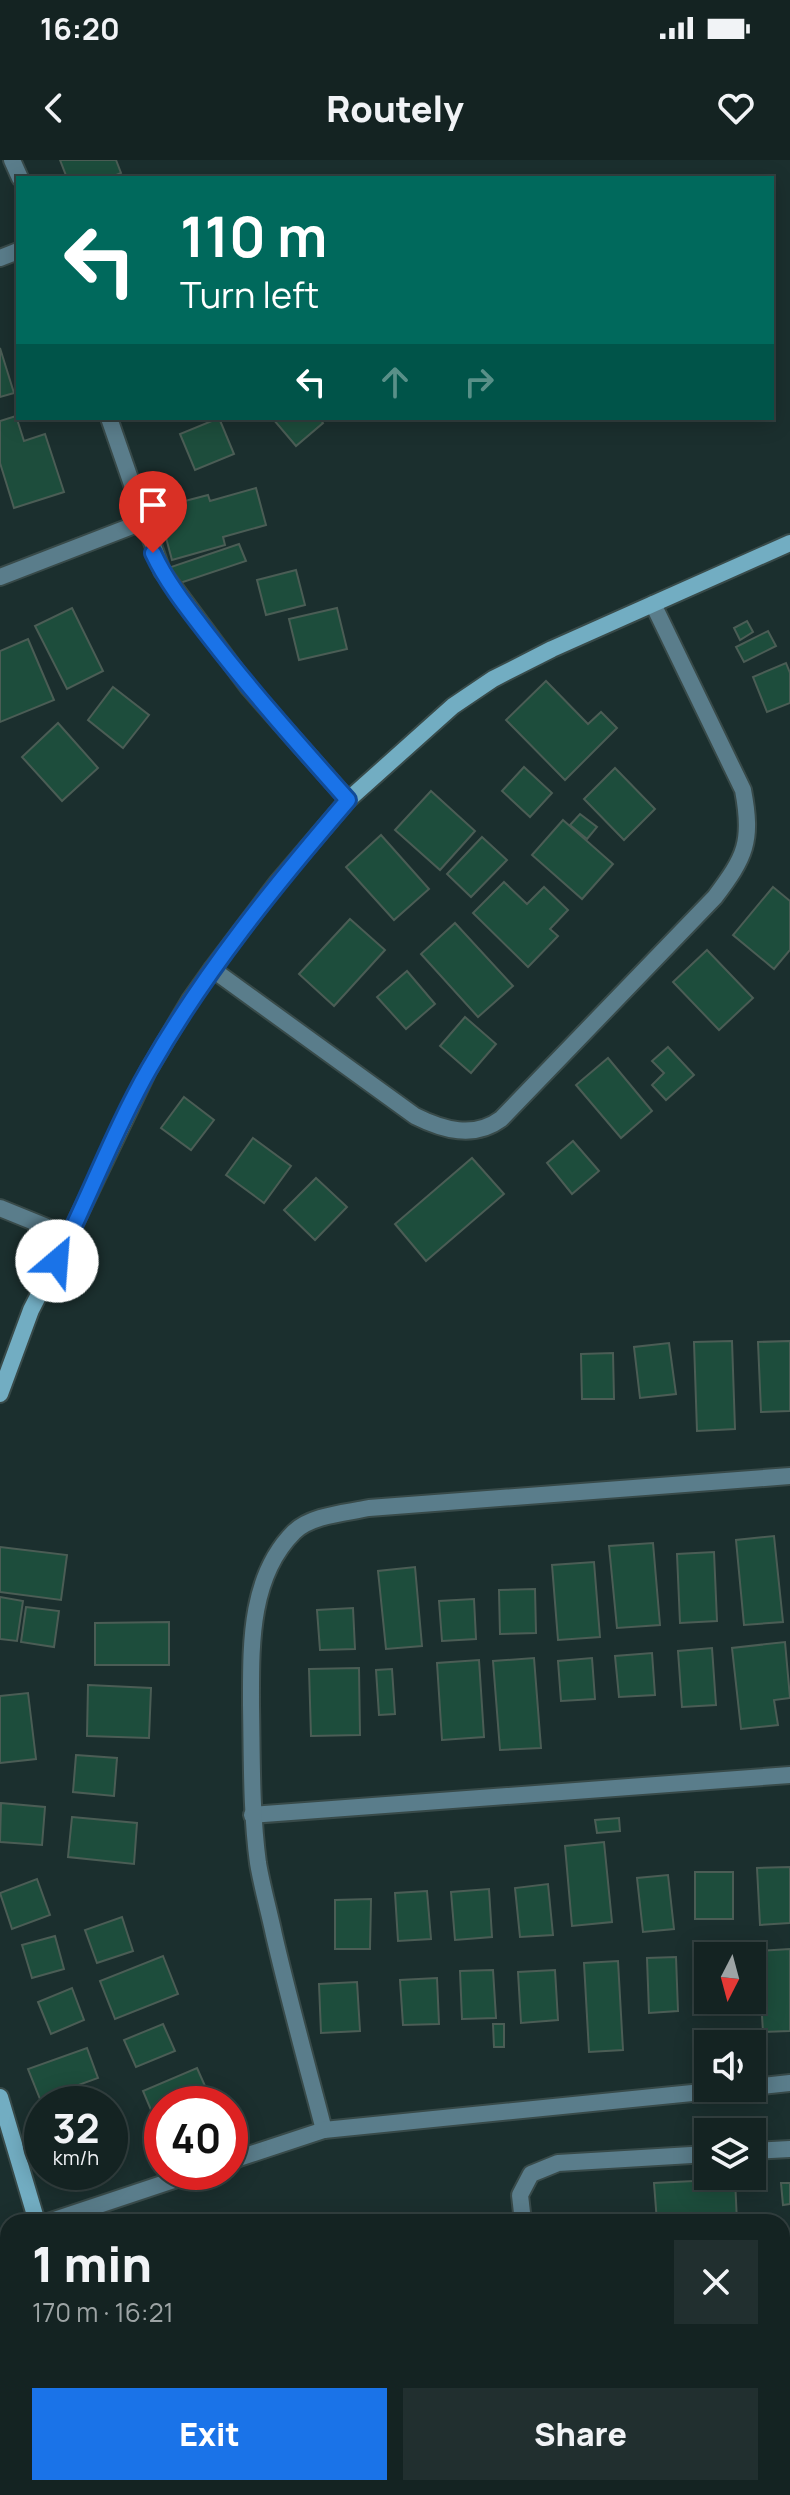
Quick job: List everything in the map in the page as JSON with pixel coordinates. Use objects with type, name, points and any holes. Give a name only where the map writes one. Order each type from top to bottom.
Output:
[{"type":"street","points":[[110,420],[162,571],[249,688],[348,800]]},
{"type":"street","points":[[0,577],[145,521]]},
{"type":"street","points":[[0,1394],[31,1310],[148,1071],[212,969],[277,883],[348,800],[453,706],[493,679],[790,543]]},
{"type":"street","points":[[212,969],[415,1116],[438,1127],[465,1131],[488,1129],[501,1119],[715,897],[740,863],[748,818],[743,790],[653,604]]},
{"type":"street","points":[[0,1208],[69,1236]]},
{"type":"street","points":[[324,2130],[265,1896],[252,1815],[251,1679],[258,1596],[268,1565],[295,1530],[318,1519],[369,1508],[790,1476]]},
{"type":"street","points":[[252,1815],[790,1775]]},
{"type":"street","points":[[766,2086],[790,2083]]},
{"type":"street","points":[[248,2155],[324,2130],[694,2093]]},
{"type":"street","points":[[0,2097],[35,2214]]},
{"type":"street","points":[[766,2150],[790,2149]]},
{"type":"street","points":[[522,2214],[520,2195],[531,2174],[558,2163],[694,2155]]},
{"type":"street","points":[[72,2214],[144,2190]]},
{"type":"building","points":[[60,160],[116,160],[121,173],[114,176],[66,176]]},
{"type":"building","points":[[0,348],[14,393],[0,397]]},
{"type":"building","points":[[16,416],[24,441],[45,434],[64,492],[14,508],[0,463],[0,421]]},
{"type":"building","points":[[220,420],[234,454],[195,470],[180,434]]},
{"type":"building","points":[[274,420],[321,420],[323,423],[296,446]]},
{"type":"building","points":[[256,488],[266,525],[223,537],[225,545],[172,560],[158,508],[208,495],[210,501]]},
{"type":"building","points":[[239,544],[246,561],[174,585],[168,568]]},
{"type":"building","points":[[296,570],[305,605],[266,615],[257,580]]},
{"type":"building","points":[[72,608],[103,671],[67,689],[35,626]]},
{"type":"building","points":[[337,608],[347,649],[299,660],[289,619]]},
{"type":"building","points":[[747,621],[753,632],[740,640],[734,628]]},
{"type":"building","points":[[768,631],[776,646],[744,662],[736,647]]},
{"type":"building","points":[[28,639],[54,700],[0,722],[0,651]]},
{"type":"building","points":[[786,663],[790,673],[790,703],[767,712],[753,677]]},
{"type":"building","points":[[546,681],[588,724],[601,712],[617,728],[565,780],[506,720]]},
{"type":"building","points":[[113,687],[149,715],[123,748],[88,720]]},
{"type":"building","points":[[58,723],[98,768],[62,801],[22,757]]},
{"type":"building","points":[[524,767],[552,793],[530,817],[502,791]]},
{"type":"building","points":[[615,768],[655,809],[624,840],[584,799]]},
{"type":"building","points":[[431,791],[475,831],[440,870],[395,830]]},
{"type":"building","points":[[580,814],[597,827],[587,839],[570,825]]},
{"type":"building","points":[[563,820],[613,864],[582,899],[532,855]]},
{"type":"building","points":[[381,835],[429,889],[394,920],[346,867]]},
{"type":"building","points":[[482,837],[507,860],[471,897],[447,874]]},
{"type":"building","points":[[504,882],[527,904],[544,887],[568,910],[550,929],[558,936],[528,967],[473,913]]},
{"type":"building","points":[[773,887],[790,901],[790,950],[774,969],[733,935]]},
{"type":"building","points":[[350,919],[385,950],[334,1006],[299,974]]},
{"type":"building","points":[[455,923],[513,986],[478,1017],[421,954]]},
{"type":"building","points":[[707,950],[753,998],[719,1030],[673,982]]},
{"type":"building","points":[[407,971],[435,1004],[406,1029],[377,997]]},
{"type":"building","points":[[465,1017],[496,1044],[471,1073],[440,1046]]},
{"type":"building","points":[[668,1047],[694,1075],[666,1100],[652,1085],[664,1073],[652,1061]]},
{"type":"building","points":[[608,1058],[652,1111],[621,1138],[576,1085]]},
{"type":"building","points":[[184,1097],[214,1120],[191,1150],[161,1128]]},
{"type":"building","points":[[253,1138],[291,1166],[264,1203],[226,1175]]},
{"type":"building","points":[[573,1141],[599,1171],[572,1194],[547,1163]]},
{"type":"building","points":[[472,1158],[504,1194],[426,1261],[395,1224]]},
{"type":"building","points":[[316,1178],[347,1207],[315,1240],[284,1210]]},
{"type":"building","points":[[732,1341],[735,1429],[697,1431],[694,1342]]},
{"type":"building","points":[[790,1341],[790,1411],[761,1412],[758,1342]]},
{"type":"building","points":[[669,1343],[676,1394],[640,1398],[634,1347]]},
{"type":"building","points":[[613,1353],[614,1399],[582,1399],[581,1354]]},
{"type":"building","points":[[774,1536],[783,1622],[744,1625],[736,1540]]},
{"type":"building","points":[[653,1543],[660,1625],[617,1628],[609,1546]]},
{"type":"building","points":[[0,1547],[67,1555],[61,1600],[0,1592]]},
{"type":"building","points":[[714,1552],[717,1621],[680,1623],[677,1554]]},
{"type":"building","points":[[594,1562],[600,1637],[558,1640],[552,1565]]},
{"type":"building","points":[[415,1567],[422,1646],[386,1649],[378,1571]]},
{"type":"building","points":[[535,1589],[536,1633],[500,1634],[499,1590]]},
{"type":"building","points":[[0,1597],[23,1601],[17,1641],[0,1639]]},
{"type":"building","points":[[474,1599],[476,1639],[442,1641],[439,1601]]},
{"type":"building","points":[[26,1607],[59,1611],[54,1647],[21,1642]]},
{"type":"building","points":[[353,1608],[355,1649],[320,1650],[317,1610]]},
{"type":"building","points":[[169,1622],[169,1665],[95,1665],[95,1623]]},
{"type":"building","points":[[785,1642],[790,1698],[774,1700],[778,1725],[741,1729],[732,1648]]},
{"type":"building","points":[[712,1648],[716,1705],[682,1707],[678,1651]]},
{"type":"building","points":[[652,1653],[655,1695],[619,1697],[615,1656]]},
{"type":"building","points":[[534,1658],[541,1748],[500,1750],[493,1661]]},
{"type":"building","points":[[592,1658],[595,1699],[561,1701],[558,1661]]},
{"type":"building","points":[[479,1660],[484,1737],[442,1740],[437,1663]]},
{"type":"building","points":[[359,1668],[360,1735],[311,1736],[309,1669]]},
{"type":"building","points":[[392,1669],[395,1714],[379,1715],[376,1670]]},
{"type":"building","points":[[88,1685],[151,1688],[149,1738],[87,1736]]},
{"type":"building","points":[[28,1693],[36,1759],[0,1763],[0,1696]]},
{"type":"building","points":[[76,1755],[117,1758],[114,1796],[73,1792]]},
{"type":"building","points":[[1,1803],[45,1807],[42,1845],[0,1842]]},
{"type":"building","points":[[72,1817],[137,1823],[134,1864],[68,1857]]},
{"type":"building","points":[[619,1818],[620,1831],[597,1833],[595,1820]]},
{"type":"building","points":[[604,1842],[612,1922],[572,1926],[565,1846]]},
{"type":"building","points":[[790,1867],[790,1923],[760,1925],[757,1868]]},
{"type":"building","points":[[695,1872],[733,1872],[733,1919],[695,1919]]},
{"type":"building","points":[[668,1875],[674,1929],[643,1932],[637,1878]]},
{"type":"building","points":[[37,1879],[50,1915],[12,1929],[0,1893]]},
{"type":"building","points":[[548,1884],[553,1935],[520,1937],[515,1888]]},
{"type":"building","points":[[489,1889],[492,1937],[455,1940],[451,1892]]},
{"type":"building","points":[[427,1891],[431,1939],[398,1941],[395,1893]]},
{"type":"building","points":[[371,1899],[370,1949],[335,1949],[335,1900]]},
{"type":"building","points":[[122,1917],[133,1951],[97,1963],[85,1930]]},
{"type":"building","points":[[55,1936],[64,1969],[32,1978],[22,1945]]},
{"type":"building","points":[[790,1949],[790,2031],[763,2030],[762,2014],[766,2014],[766,1950]]},
{"type":"building","points":[[163,1956],[178,1994],[115,2019],[100,1981]]},
{"type":"building","points":[[676,1957],[678,2011],[649,2013],[647,1958]]},
{"type":"building","points":[[618,1961],[623,2050],[589,2052],[584,1963]]},
{"type":"building","points":[[493,1970],[496,2018],[462,2019],[460,1971]]},
{"type":"building","points":[[555,1970],[558,2020],[521,2023],[518,1972]]},
{"type":"building","points":[[437,1978],[439,2024],[403,2025],[400,1980]]},
{"type":"building","points":[[357,1982],[360,2031],[321,2033],[319,1984]]},
{"type":"building","points":[[72,1988],[84,2020],[51,2034],[38,2002]]},
{"type":"building","points":[[163,2024],[175,2051],[136,2067],[124,2040]]},
{"type":"building","points":[[493,2024],[504,2024],[504,2047],[494,2047]]},
{"type":"building","points":[[87,2048],[98,2078],[76,2086],[35,2086],[28,2069]]},
{"type":"building","points":[[197,2068],[205,2086],[155,2086]]},
{"type":"building","points":[[694,2181],[694,2190],[736,2190],[737,2214],[656,2214],[654,2183]]},
{"type":"building","points":[[781,2183],[790,2183],[790,2204],[783,2205]]},
{"type":"route","points":[[57,1261],[148,1071],[190,1000],[277,883],[348,800],[249,688],[187,608],[153,553]]}]
